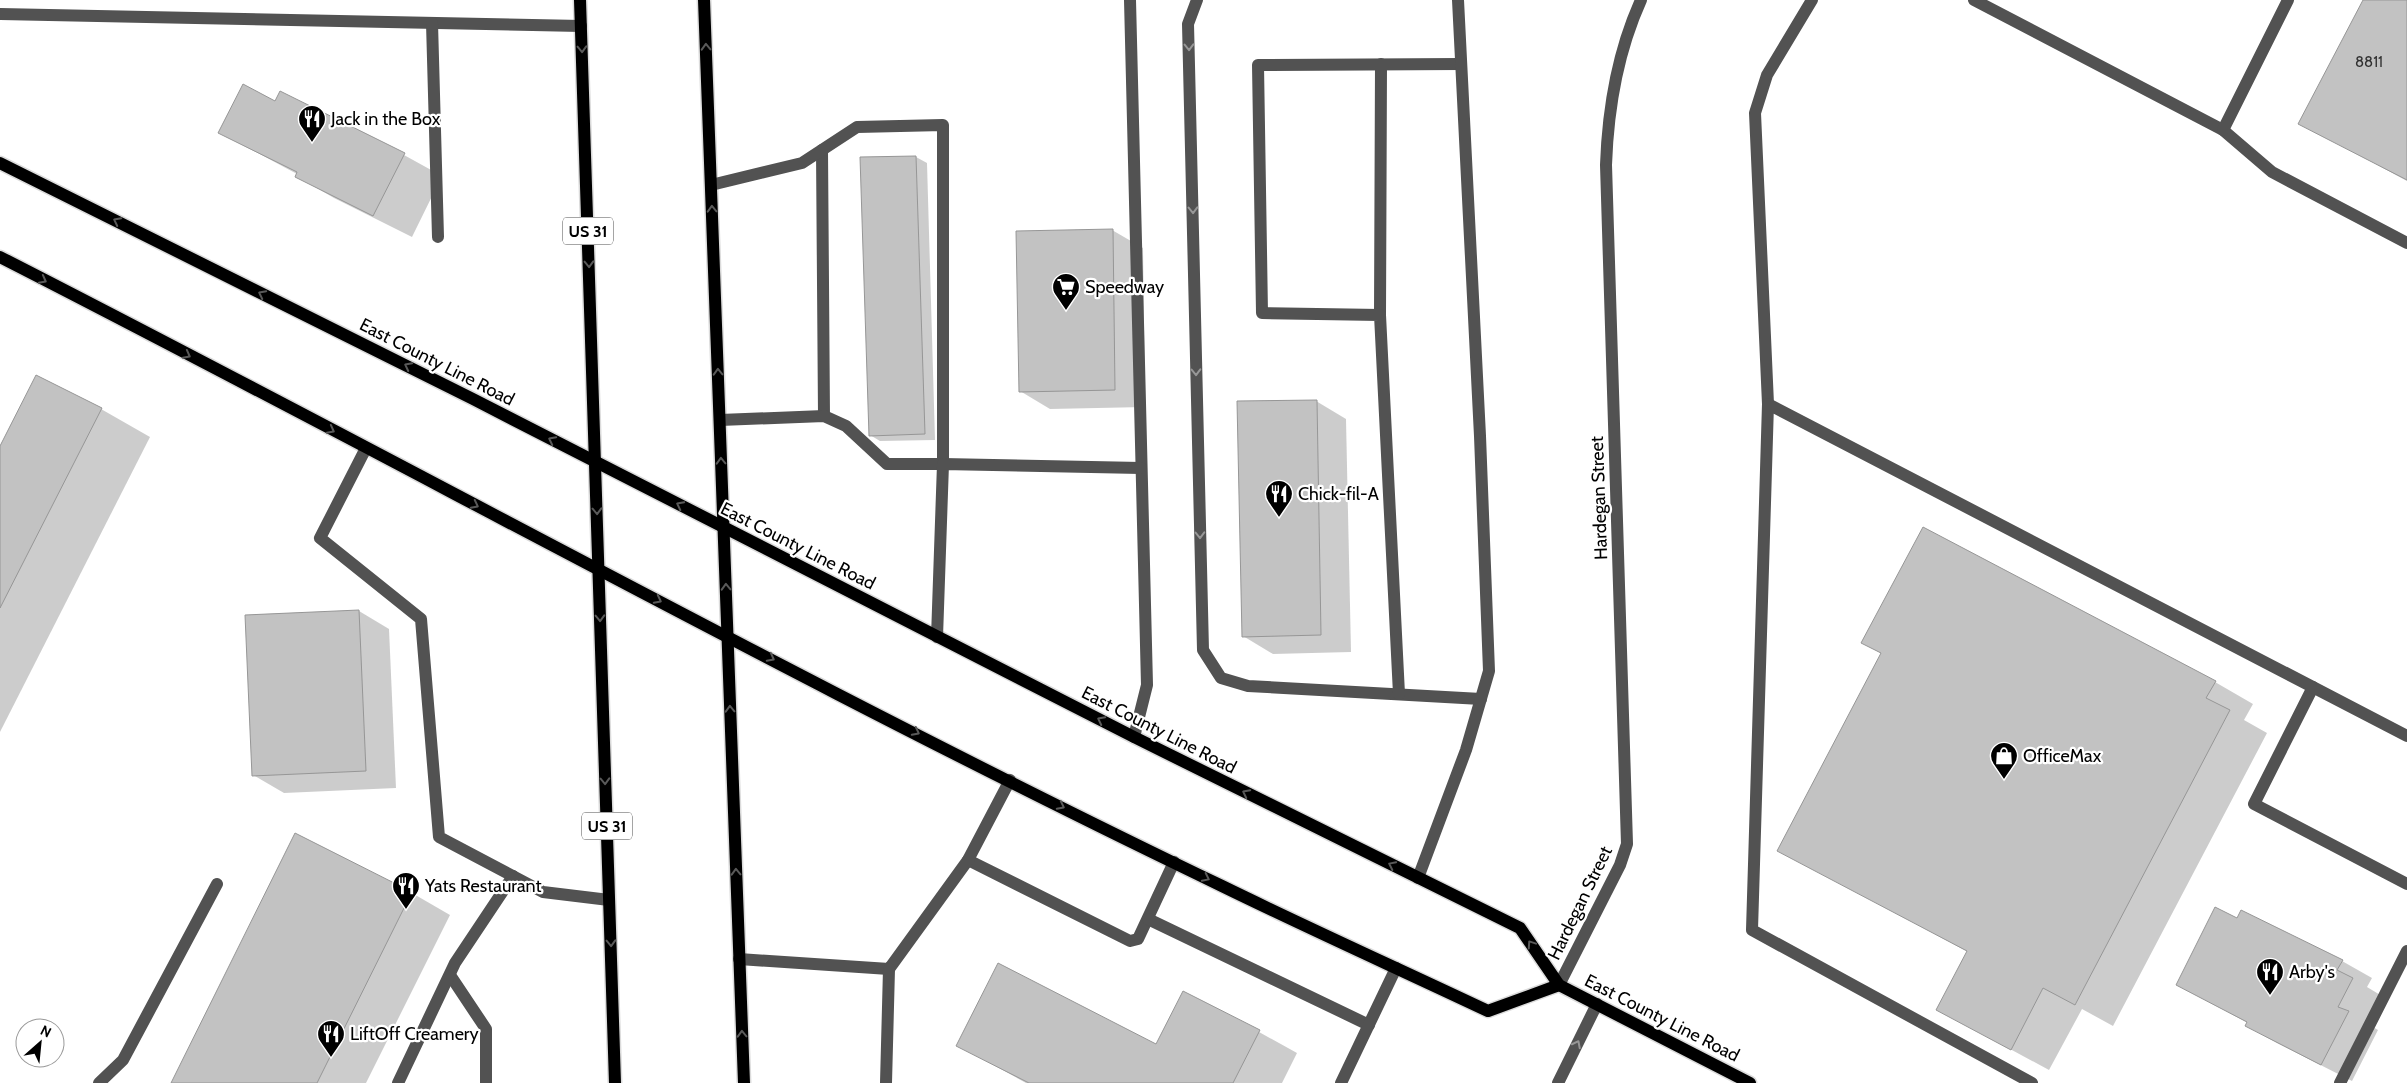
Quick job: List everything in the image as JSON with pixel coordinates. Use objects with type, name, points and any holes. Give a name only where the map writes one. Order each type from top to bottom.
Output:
[{"type":"main road","name":"US 31","points":[[580,0],[615,1083]]},
{"type":"main road","points":[[704,0],[744,1083]]},
{"type":"main road","name":"East County Line Road","points":[[0,163],[596,462],[1134,737],[1520,928],[1559,985],[1750,1083]]},
{"type":"main road","name":"East County Line Road","points":[[0,257],[728,636],[1010,780],[1174,862],[1488,1011],[1559,985]]},
{"type":"street","points":[[1130,0],[1147,685],[1134,737]]},
{"type":"street","points":[[1197,0],[1188,24],[1203,650],[1221,678],[1248,686],[1481,699]]},
{"type":"street","points":[[1418,878],[1466,750],[1489,671],[1480,436],[1458,0]]},
{"type":"street","name":"Hardegan Street","points":[[1559,985],[1620,865],[1627,844],[1606,164],[1609,117],[1616,72],[1629,29],[1641,0]]},
{"type":"street","points":[[1812,0],[1767,75],[1755,113],[1768,404],[1752,930],[2032,1083]]},
{"type":"street","points":[[1974,0],[2222,130],[2272,172],[2407,243]]},
{"type":"street","points":[[2222,130],[2288,0]]},
{"type":"street","points":[[0,14],[581,26]]},
{"type":"street","points":[[432,23],[438,237]]},
{"type":"street","points":[[1381,64],[1380,315],[1399,694]]},
{"type":"street","points":[[1380,315],[1262,313],[1258,65],[1461,64]]},
{"type":"street","points":[[711,185],[802,163],[857,127],[944,125],[943,464],[937,637]]},
{"type":"street","points":[[822,150],[824,416]]},
{"type":"street","points":[[1768,404],[2407,736]]},
{"type":"street","points":[[720,420],[824,416],[846,426],[887,464],[1141,468]]},
{"type":"street","points":[[366,448],[320,538],[421,619],[439,837],[543,892],[609,900]]},
{"type":"street","points":[[2313,687],[2254,804],[2407,884]]},
{"type":"street","points":[[886,1083],[889,969],[968,860],[1010,780]]},
{"type":"street","points":[[968,860],[1130,941],[1138,939],[1174,862]]},
{"type":"street","points":[[398,1083],[456,963],[513,876]]},
{"type":"street","points":[[99,1083],[123,1060],[217,884]]},
{"type":"street","points":[[1148,919],[1369,1025]]},
{"type":"street","points":[[2340,1083],[2407,951]]},
{"type":"street","points":[[739,959],[889,969]]},
{"type":"street","points":[[1341,1083],[1396,968]]},
{"type":"street","points":[[450,974],[486,1029],[486,1083]]},
{"type":"street","points":[[1558,1083],[1597,1004]]},
{"type":"building","points":[[2363,0],[2407,0],[2407,180],[2298,124]]},
{"type":"building","name":"Jack in the Box","points":[[243,84],[275,101],[280,91],[405,153],[373,216],[295,177],[297,172],[218,133]]},
{"type":"building","points":[[916,156],[925,434],[869,436],[860,157]]},
{"type":"building","name":"Speedway","points":[[1113,229],[1115,390],[1019,392],[1016,231]]},
{"type":"building","points":[[36,375],[102,408],[0,608],[0,446]]},
{"type":"building","name":"Chick-fil-A","points":[[1317,400],[1321,635],[1242,637],[1237,401]]},
{"type":"building","name":"OfficeMax","points":[[1923,527],[2216,681],[2206,698],[2230,710],[2075,1005],[2043,988],[2011,1050],[1936,1010],[1967,951],[1777,851],[1881,653],[1861,643]]},
{"type":"building","points":[[359,610],[366,771],[252,776],[245,615]]},
{"type":"building","points":[[295,833],[412,892],[317,1083],[171,1083]]},
{"type":"building","name":"Arby's","points":[[2215,907],[2237,918],[2241,910],[2343,960],[2337,970],[2353,978],[2338,1007],[2349,1011],[2321,1065],[2245,1026],[2247,1022],[2176,985]]},
{"type":"building","points":[[998,963],[1156,1044],[1183,991],[1260,1030],[1233,1083],[1029,1083],[956,1046]]},
{"type":"place","name":"Jack in the Box","points":[[312,143]]},
{"type":"place","name":"Speedway","points":[[1066,311]]},
{"type":"place","name":"Chick-fil-A","points":[[1279,518]]},
{"type":"place","name":"OfficeMax","points":[[2004,780]]},
{"type":"place","name":"Yats Restaurant","points":[[406,910]]},
{"type":"place","name":"Arby's","points":[[2270,996]]},
{"type":"place","name":"LiftOff Creamery","points":[[331,1058]]}]
